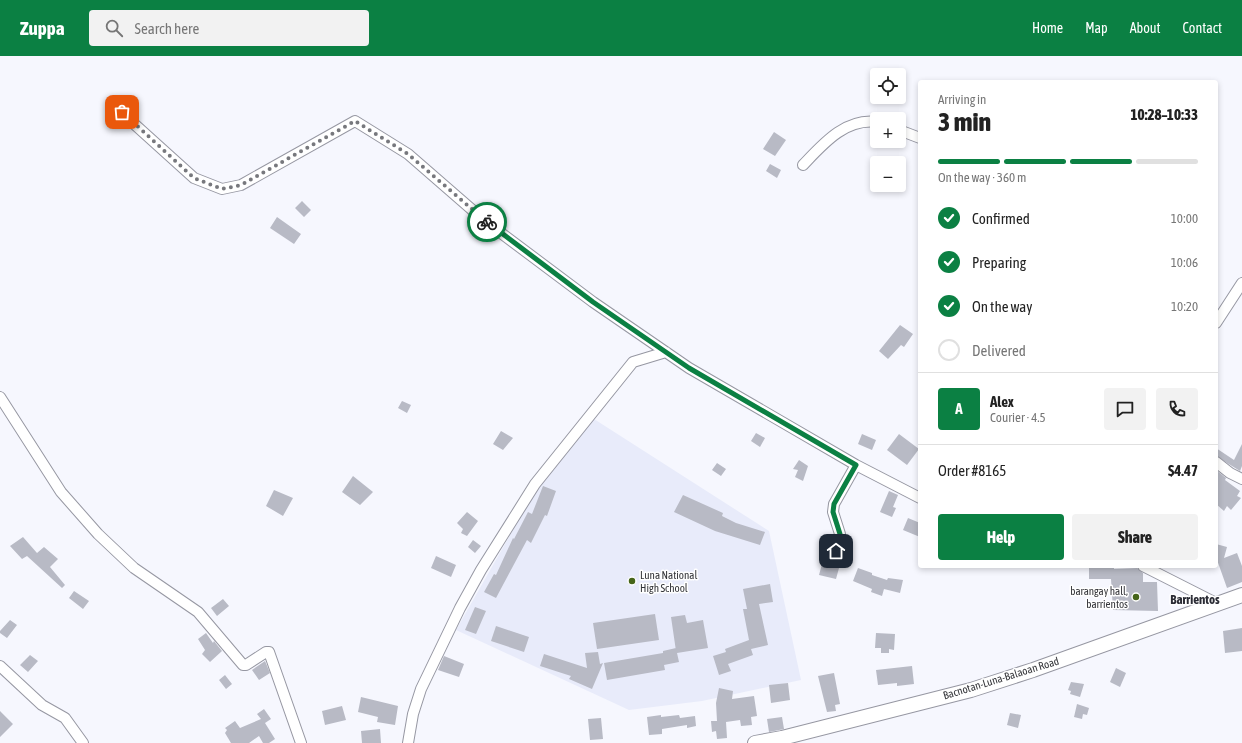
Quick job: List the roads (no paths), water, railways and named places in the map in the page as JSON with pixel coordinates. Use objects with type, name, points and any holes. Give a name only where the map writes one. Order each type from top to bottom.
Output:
[{"type":"main road","name":"Bacnotan-Luna-Balaoan Road","points":[[755,743],[782,738],[971,690],[1033,670],[1242,595]]},
{"type":"street","points":[[122,112],[194,178],[222,189],[241,185],[355,121],[408,154],[486,221],[593,302],[689,368],[856,465],[918,497]]},
{"type":"street","points":[[803,166],[824,142],[844,128],[859,122],[870,122]]},
{"type":"street","points":[[906,133],[918,137]]},
{"type":"street","points":[[1218,320],[1242,283]]},
{"type":"street","points":[[408,743],[413,714],[420,689],[460,608],[481,570],[534,484],[633,362],[666,352]]},
{"type":"street","points":[[0,396],[61,492],[98,534],[134,568],[198,612],[243,664],[246,665],[266,652],[269,652],[301,743]]},
{"type":"street","points":[[1218,464],[1230,473],[1242,479]]},
{"type":"street","points":[[836,551],[840,534],[833,512],[834,504],[856,465]]},
{"type":"street","points":[[1147,568],[1218,604]]},
{"type":"street","points":[[0,666],[42,705],[65,718],[83,743]]},
{"type":"place","name":"Luna National High School","points":[[632,581]]},
{"type":"place","name":"barangay hall, barrientos","points":[[1136,597]]},
{"type":"district","name":"Barrientos","points":[[1195,599]]}]
